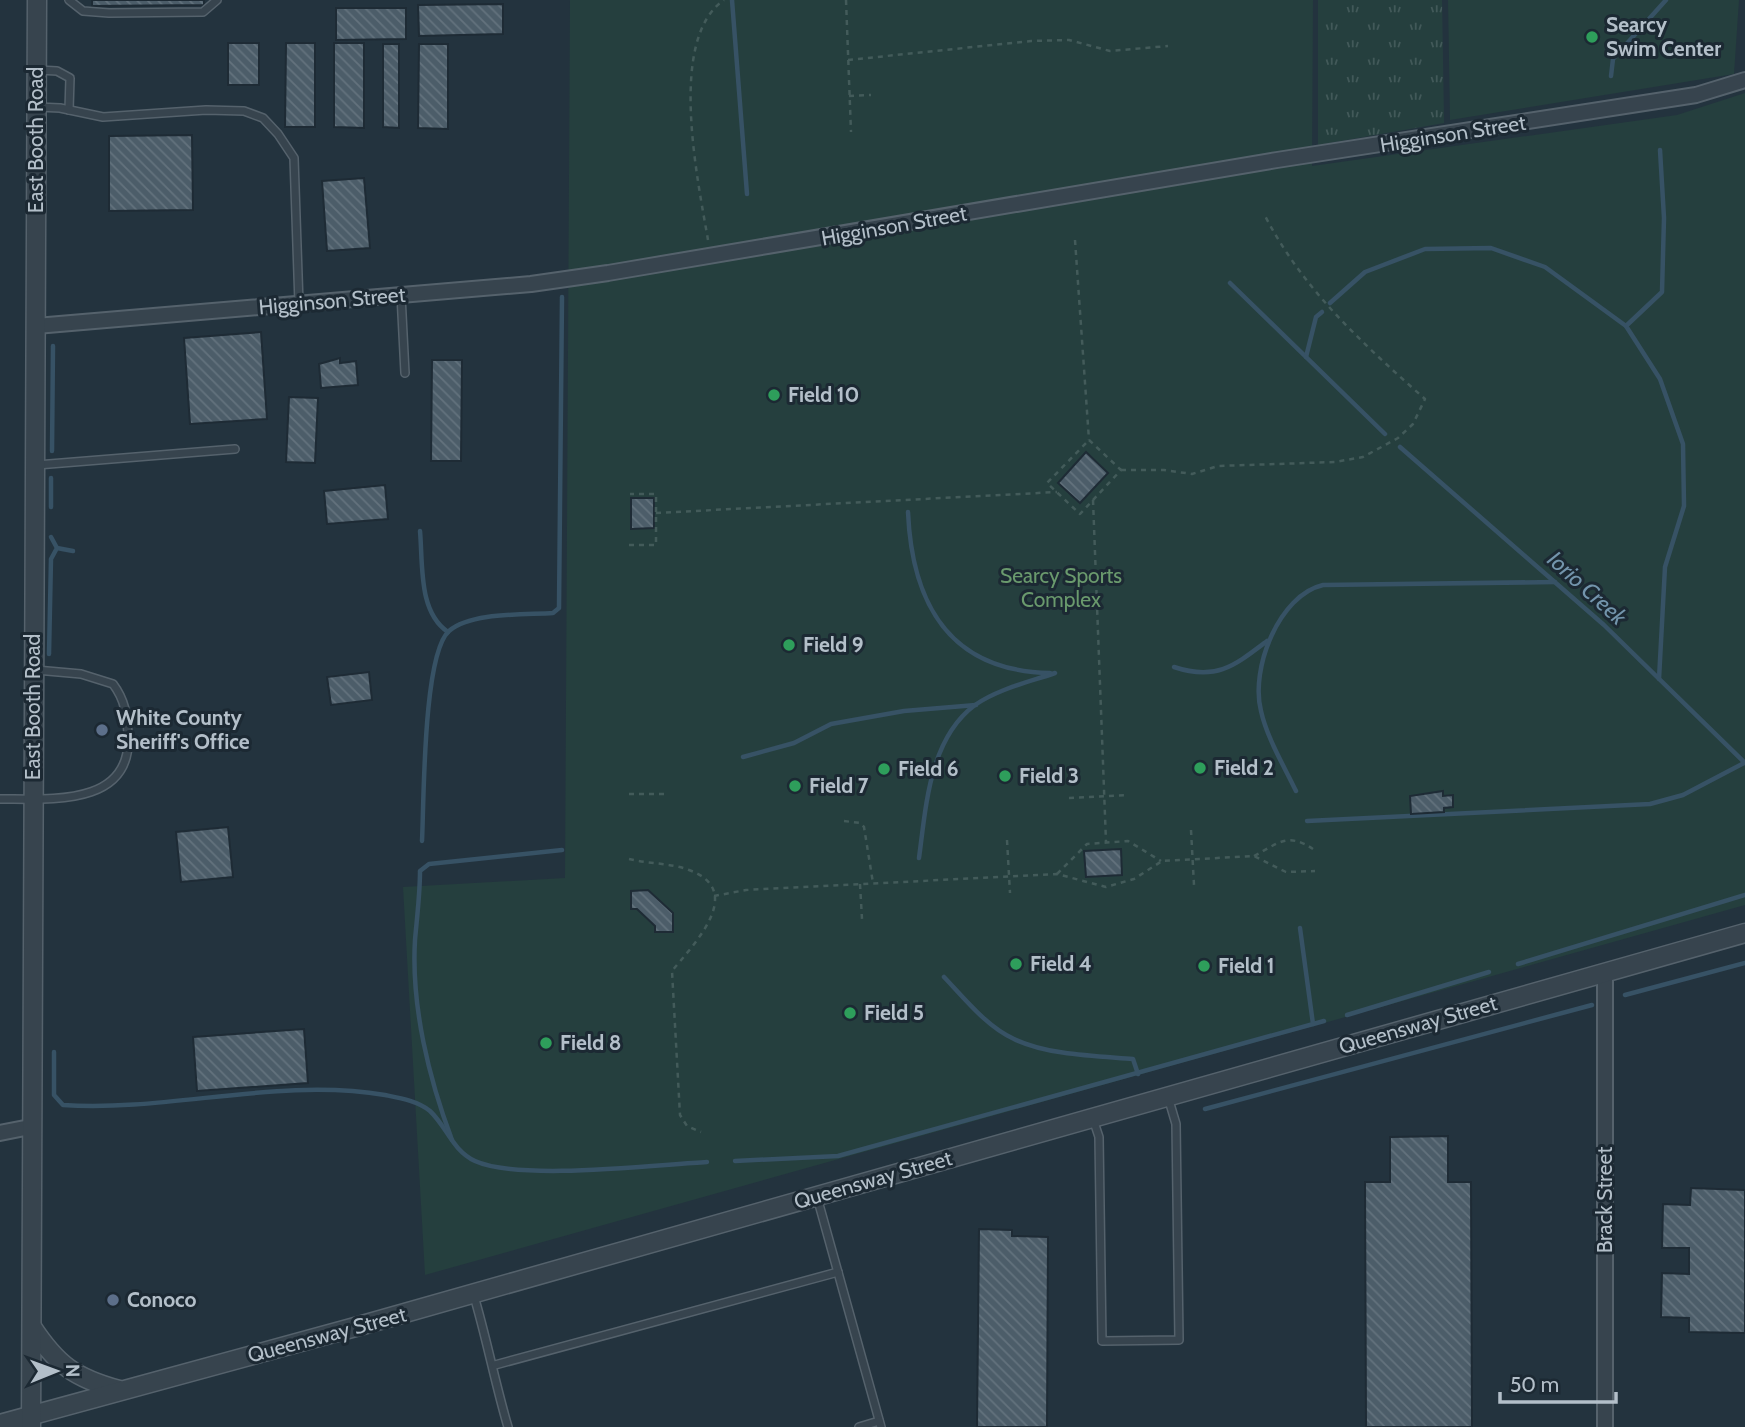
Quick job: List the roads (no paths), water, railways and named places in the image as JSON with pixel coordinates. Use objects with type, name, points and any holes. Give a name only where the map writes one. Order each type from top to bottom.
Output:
[{"type":"street","name":"East Booth Road","points":[[32,1420],[30,1127],[37,0]]},
{"type":"street","name":"Higginson Street","points":[[36,326],[531,284],[711,257],[1277,160],[1696,95],[1745,80]]},
{"type":"street","name":"Queensway Street","points":[[0,1424],[32,1420],[122,1391],[474,1294],[1745,933]]},
{"type":"street","name":"Brack Street","points":[[1605,972],[1605,1427]]},
{"type":"street","points":[[0,1133],[30,1127]]},
{"type":"street","points":[[32,1327],[48,1350],[68,1370],[95,1383],[122,1391]]},
{"type":"lane","points":[[69,0],[83,11],[109,13],[203,12],[217,0]]},
{"type":"lane","points":[[37,70],[57,71],[70,78],[68,110]]},
{"type":"lane","points":[[37,107],[103,117],[244,111],[263,118],[294,158],[299,304]]},
{"type":"lane","points":[[401,295],[405,373]]},
{"type":"lane","points":[[35,465],[235,449]]},
{"type":"lane","points":[[0,799],[74,797],[103,789],[123,768],[128,740],[127,713],[113,684],[81,674],[33,670]]},
{"type":"lane","points":[[1093,1118],[1099,1137],[1102,1341],[1179,1340],[1176,1124],[1167,1097]]},
{"type":"lane","points":[[817,1196],[880,1424],[859,1427]]},
{"type":"lane","points":[[495,1365],[838,1272]]},
{"type":"lane","points":[[474,1294],[495,1365],[496,1385],[508,1427]]},
{"type":"waterway","points":[[732,0],[747,194]]},
{"type":"waterway","points":[[1611,76],[1613,59],[1666,0]]},
{"type":"waterway","points":[[1626,326],[1662,292],[1664,218],[1660,150]]},
{"type":"waterway","points":[[1330,303],[1365,272],[1425,249],[1491,248],[1545,267],[1626,326],[1660,379],[1683,444],[1684,506],[1665,567],[1659,679]]},
{"type":"waterway","name":"Iorio Creek","points":[[1230,283],[1385,434]]},
{"type":"waterway","points":[[422,841],[426,730],[434,668],[440,645],[449,631],[471,620],[553,613],[559,608],[562,297]]},
{"type":"waterway","points":[[1306,357],[1316,317],[1322,312]]},
{"type":"waterway","points":[[52,451],[53,346]]},
{"type":"waterway","name":"Iorio Creek","points":[[1400,447],[1604,625],[1745,763]]},
{"type":"waterway","points":[[51,478],[51,507]]},
{"type":"waterway","points":[[908,512],[911,545],[918,576],[928,603],[943,626],[962,645],[986,660],[1015,669],[1050,673]]},
{"type":"waterway","points":[[420,531],[422,572],[427,600],[438,623],[448,632]]},
{"type":"waterway","points":[[49,654],[51,559],[57,548],[51,537]]},
{"type":"waterway","points":[[57,548],[73,551]]},
{"type":"waterway","points":[[1296,791],[1267,731],[1259,694],[1264,655],[1271,636],[1293,603],[1307,592],[1323,585],[1555,582]]},
{"type":"waterway","points":[[1174,667],[1202,672],[1224,669],[1267,641]]},
{"type":"waterway","points":[[919,858],[932,775],[948,736],[960,719],[975,705],[994,695],[1055,673]]},
{"type":"waterway","points":[[743,757],[794,743],[831,724],[904,711],[976,705]]},
{"type":"waterway","points":[[1307,821],[1650,804],[1683,795],[1744,763]]},
{"type":"waterway","points":[[452,1140],[429,1067],[416,991],[414,965],[420,871],[429,864],[562,850]]},
{"type":"waterway","points":[[1518,964],[1745,895]]},
{"type":"waterway","points":[[1300,928],[1313,1024]]},
{"type":"waterway","points":[[1625,995],[1745,963]]},
{"type":"waterway","points":[[1347,1015],[1489,972]]},
{"type":"waterway","points":[[944,977],[985,1020],[1004,1034],[1056,1052],[1133,1059],[1138,1074]]},
{"type":"waterway","points":[[1205,1109],[1592,1005]]},
{"type":"waterway","points":[[735,1161],[838,1156],[1324,1021]]},
{"type":"waterway","points":[[54,1052],[54,1095],[63,1105],[143,1104],[264,1092],[345,1091],[385,1095],[420,1105],[436,1117],[455,1145],[467,1156],[495,1167],[554,1171],[707,1162]]},
{"type":"place","name":"Searcy Swim Center","points":[[1592,37]]},
{"type":"place","name":"Field 10","points":[[774,395]]},
{"type":"place","name":"Field 9","points":[[789,645]]},
{"type":"place","name":"White County Sheriff's Office","points":[[102,730]]},
{"type":"place","name":"Field 2","points":[[1200,768]]},
{"type":"place","name":"Field 6","points":[[884,769]]},
{"type":"place","name":"Field 3","points":[[1005,776]]},
{"type":"place","name":"Field 7","points":[[795,786]]},
{"type":"place","name":"Field 4","points":[[1016,964]]},
{"type":"place","name":"Field 1","points":[[1204,966]]},
{"type":"place","name":"Field 5","points":[[850,1013]]},
{"type":"place","name":"Field 8","points":[[546,1043]]},
{"type":"place","name":"Conoco","points":[[113,1300]]},
{"type":"park label","name":"Searcy Sports Complex","points":[[1061,588]]}]
